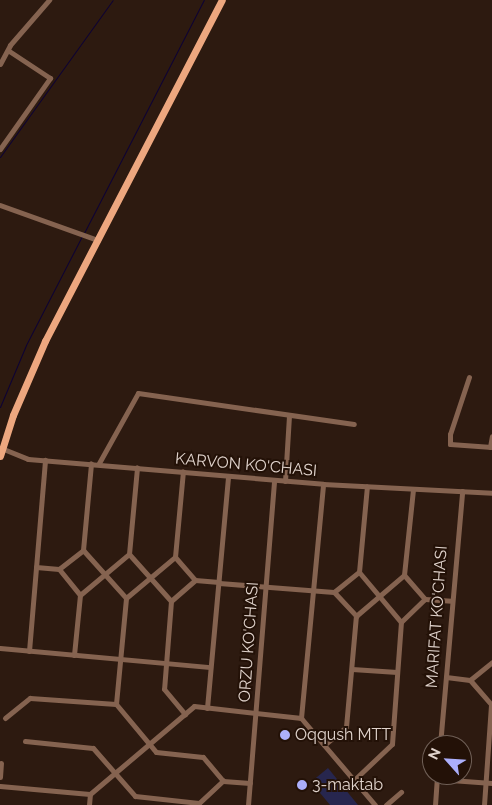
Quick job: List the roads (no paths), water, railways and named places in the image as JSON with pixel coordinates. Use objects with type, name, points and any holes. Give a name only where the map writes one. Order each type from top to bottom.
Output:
[{"type":"main road","points":[[0,456],[1,446],[26,382],[93,239],[218,0]]},
{"type":"main road","points":[[93,239],[222,0]]},
{"type":"street","points":[[0,64],[9,51],[10,45],[49,0]]},
{"type":"street","points":[[0,149],[50,78],[9,51]]},
{"type":"street","points":[[0,205],[93,239]]},
{"type":"street","points":[[469,377],[450,434],[450,444],[491,447],[492,436]]},
{"type":"street","points":[[99,463],[138,393],[354,424]]},
{"type":"street","points":[[284,481],[289,415]]},
{"type":"street","name":"KARVON KO'CHASI","points":[[1,446],[28,459],[91,462],[323,484],[492,493]]},
{"type":"street","points":[[29,651],[45,460]]},
{"type":"street","points":[[36,567],[59,569],[83,550],[91,462]]},
{"type":"street","points":[[138,467],[129,554],[171,601]]},
{"type":"street","points":[[183,471],[175,557],[126,598],[116,704],[156,752],[203,756],[223,781]]},
{"type":"street","points":[[207,708],[228,476]]},
{"type":"street","name":"ORZU KO'CHASI","points":[[248,805],[274,480]]},
{"type":"street","points":[[301,718],[323,484]]},
{"type":"street","points":[[366,486],[359,572],[401,622]]},
{"type":"street","points":[[356,616],[404,575],[412,489]]},
{"type":"street","name":"MARIFAT KO'CHASI","points":[[441,735],[462,491]]},
{"type":"street","points":[[83,550],[126,598]]},
{"type":"street","points":[[74,655],[80,595],[129,554]]},
{"type":"street","points":[[175,557],[195,580],[313,591],[334,592],[359,572]]},
{"type":"street","points":[[59,569],[80,595]]},
{"type":"street","points":[[404,575],[426,599],[451,601]]},
{"type":"street","points":[[185,714],[164,689],[165,662],[171,601],[195,580]]},
{"type":"street","points":[[324,745],[346,727],[356,616],[334,592]]},
{"type":"street","points":[[354,780],[392,744],[401,622],[426,599]]},
{"type":"street","points":[[0,648],[210,667]]},
{"type":"street","points":[[470,680],[492,662]]},
{"type":"street","points":[[352,669],[397,672]]},
{"type":"street","points":[[446,677],[470,680],[491,704],[484,805]]},
{"type":"street","points":[[5,718],[30,698],[116,704]]},
{"type":"street","points":[[89,805],[90,794],[194,706],[301,718],[375,805]]},
{"type":"street","points":[[24,741],[93,748],[135,796],[199,803],[223,781],[250,783]]},
{"type":"street","points":[[0,777],[1,763]]},
{"type":"street","points":[[472,781],[492,783]]},
{"type":"street","points":[[435,805],[436,785]]},
{"type":"street","points":[[0,786],[90,794]]},
{"type":"street","points":[[386,805],[401,792]]},
{"type":"waterway","points":[[0,157],[113,0]]},
{"type":"waterway","points":[[84,233],[204,0]]},
{"type":"waterway","points":[[0,407],[26,345],[82,236]]},
{"type":"place","name":"Oqqush MTT","points":[[285,735]]},
{"type":"place","name":"3-maktab","points":[[302,785]]}]
